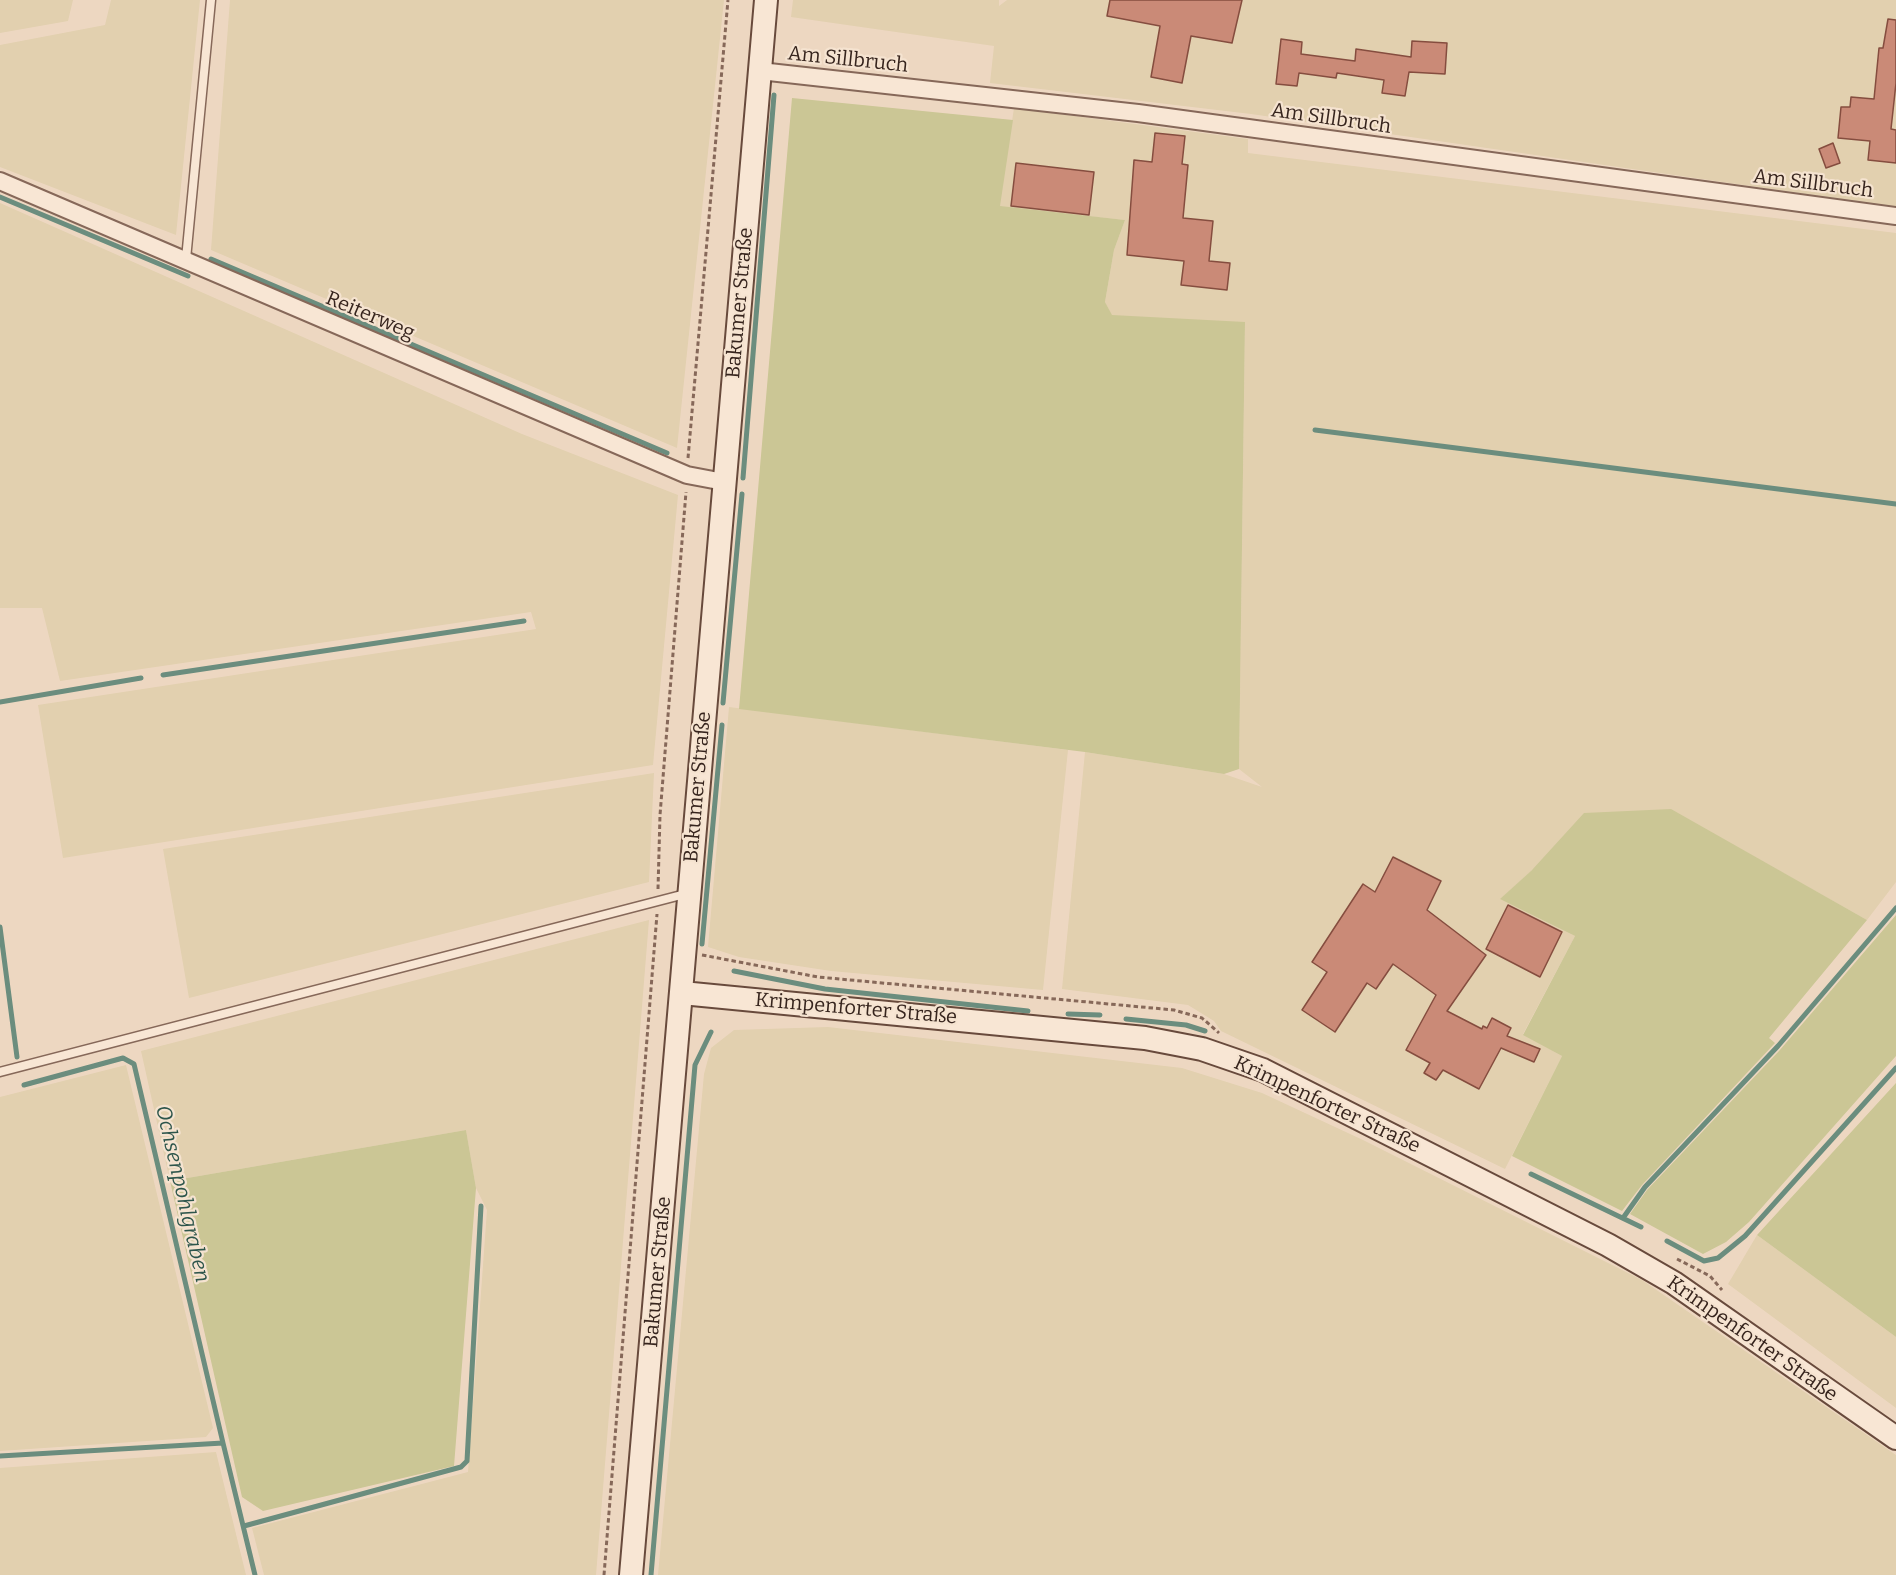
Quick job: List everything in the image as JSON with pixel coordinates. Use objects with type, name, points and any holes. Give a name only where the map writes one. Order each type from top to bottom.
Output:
[{"type":"main road","name":"Bakumer Straße","points":[[631,1575],[766,0]]},
{"type":"main road","name":"Krimpenforter Straße","points":[[682,993],[1145,1038],[1202,1049],[1263,1070],[1608,1245],[1674,1283],[1896,1438]]},
{"type":"street","name":"Am Sillbruch","points":[[760,71],[1138,113],[1896,216]]},
{"type":"street","name":"Reiterweg","points":[[0,181],[687,475],[724,482]]},
{"type":"lane","points":[[186,260],[211,0]]},
{"type":"lane","points":[[0,1072],[689,893]]},
{"type":"path","points":[[604,1575],[656,948],[660,814],[728,0]]},
{"type":"path","points":[[684,951],[818,977],[1174,1010]]},
{"type":"shaded area","points":[[0,0],[73,0],[68,21],[0,33]]},
{"type":"shaded area","points":[[111,0],[200,0],[176,235],[0,167],[0,45],[105,25]]},
{"type":"shaded area","points":[[230,0],[724,0],[677,448],[211,250]]},
{"type":"shaded area","points":[[793,0],[999,0],[999,6],[1007,0],[1896,0],[1896,207],[1251,114],[990,83],[994,46],[791,17]]},
{"type":"shaded area","points":[[792,98],[1013,120],[1000,206],[1125,220],[1114,250],[1105,302],[1112,315],[1245,322],[1239,769],[1224,774],[1085,752],[739,709]]},
{"type":"shaded area","points":[[1014,108],[1248,139],[1248,153],[1896,233],[1896,882],[1867,920],[1671,810],[1532,870],[1501,899],[1575,936],[1523,1034],[1562,1056],[1505,1169],[1221,1031],[1214,1021],[1188,1005],[1062,989],[1085,752],[1224,774],[1262,787],[1239,769],[1245,323],[1112,316],[1105,302],[1114,250],[1125,220],[999,207]]},
{"type":"shaded area","points":[[0,203],[522,434],[678,495],[653,765],[63,858],[38,705],[536,629],[531,612],[60,681],[42,608],[0,608]]},
{"type":"shaded area","points":[[729,707],[1068,750],[1043,990],[831,971],[739,957],[708,947]]},
{"type":"shaded area","points":[[654,773],[649,882],[189,998],[163,849]]},
{"type":"shaded area","points":[[1671,809],[1867,920],[1769,1038],[1775,1043],[1642,1185],[1622,1211],[1512,1156],[1562,1056],[1523,1035],[1575,936],[1500,899],[1532,870],[1584,813]]},
{"type":"shaded area","points":[[1896,915],[1896,1056],[1749,1222],[1726,1242],[1703,1254],[1630,1214],[1647,1190],[1779,1051]]},
{"type":"shaded area","points":[[649,920],[596,1575],[264,1575],[252,1528],[468,1472],[487,1210],[476,1188],[466,1130],[170,1181],[141,1051]]},
{"type":"shaded area","points":[[828,1027],[1182,1068],[1262,1093],[1363,1140],[1642,1280],[1896,1455],[1896,1575],[658,1575],[704,1074],[711,1048],[734,1030]]},
{"type":"shaded area","points":[[126,1065],[213,1428],[206,1437],[0,1451],[0,1097]]},
{"type":"shaded area","points":[[1896,1083],[1896,1337],[1757,1235]]},
{"type":"shaded area","points":[[466,1130],[476,1188],[454,1466],[263,1511],[242,1497],[170,1181]]},
{"type":"shaded area","points":[[1757,1235],[1896,1337],[1896,1408],[1728,1284]]},
{"type":"shaded area","points":[[216,1452],[246,1575],[0,1575],[0,1468]]},
{"type":"building","points":[[1110,0],[1242,0],[1232,43],[1191,36],[1182,83],[1151,77],[1160,26],[1107,16]]},
{"type":"building","points":[[1888,19],[1896,20],[1896,83],[1891,129],[1896,130],[1896,163],[1868,160],[1870,141],[1838,138],[1841,107],[1850,107],[1851,97],[1874,99],[1879,48],[1883,48]]},
{"type":"building","points":[[1281,39],[1302,42],[1301,54],[1355,61],[1356,49],[1411,57],[1412,41],[1447,43],[1445,74],[1409,72],[1405,96],[1382,93],[1384,80],[1337,73],[1336,78],[1299,73],[1297,86],[1276,84]]},
{"type":"building","points":[[1155,133],[1185,136],[1182,164],[1188,165],[1183,218],[1213,221],[1209,261],[1230,263],[1227,290],[1181,285],[1184,261],[1127,255],[1134,160],[1152,162]]},
{"type":"building","points":[[1833,143],[1840,163],[1826,168],[1819,149]]},
{"type":"building","points":[[1016,163],[1094,172],[1089,215],[1011,206]]},
{"type":"building","points":[[1393,857],[1441,881],[1427,910],[1486,955],[1447,1011],[1482,1029],[1483,1026],[1487,1028],[1492,1018],[1511,1028],[1507,1036],[1540,1049],[1534,1062],[1501,1048],[1479,1089],[1443,1070],[1436,1080],[1424,1073],[1430,1063],[1406,1050],[1436,995],[1393,964],[1376,989],[1367,983],[1335,1032],[1302,1010],[1327,972],[1312,962],[1363,884],[1375,892]]},
{"type":"building","points":[[1508,905],[1562,932],[1540,977],[1486,949]]},
{"type":"waterway","points":[[743,478],[774,95]]},
{"type":"waterway","points":[[0,197],[188,276]]},
{"type":"waterway","points":[[211,259],[667,453]]},
{"type":"waterway","points":[[1315,430],[1896,504]]},
{"type":"waterway","points":[[723,703],[742,494]]},
{"type":"waterway","points":[[163,675],[524,621]]},
{"type":"waterway","points":[[0,702],[141,678]]},
{"type":"waterway","points":[[702,944],[722,725]]},
{"type":"waterway","points":[[1623,1218],[1645,1187],[1778,1046],[1896,908]]},
{"type":"waterway","name":"Ochsenpohlgraben","points":[[0,927],[17,1057]]},
{"type":"waterway","points":[[734,971],[825,989],[1028,1011]]},
{"type":"waterway","points":[[1068,1014],[1100,1015]]},
{"type":"waterway","points":[[1126,1019],[1186,1025],[1205,1031]]},
{"type":"waterway","points":[[651,1575],[695,1065],[711,1032]]},
{"type":"waterway","name":"Ochsenpohlgraben","points":[[0,1456],[223,1443],[134,1064],[123,1058],[24,1085]]},
{"type":"waterway","points":[[1667,1241],[1704,1261],[1718,1258],[1745,1236],[1896,1068]]},
{"type":"waterway","points":[[1531,1174],[1641,1227]]},
{"type":"waterway","points":[[244,1526],[461,1467],[467,1461],[481,1206]]},
{"type":"waterway","name":"Ochsenpohlgraben","points":[[223,1443],[255,1575]]}]
